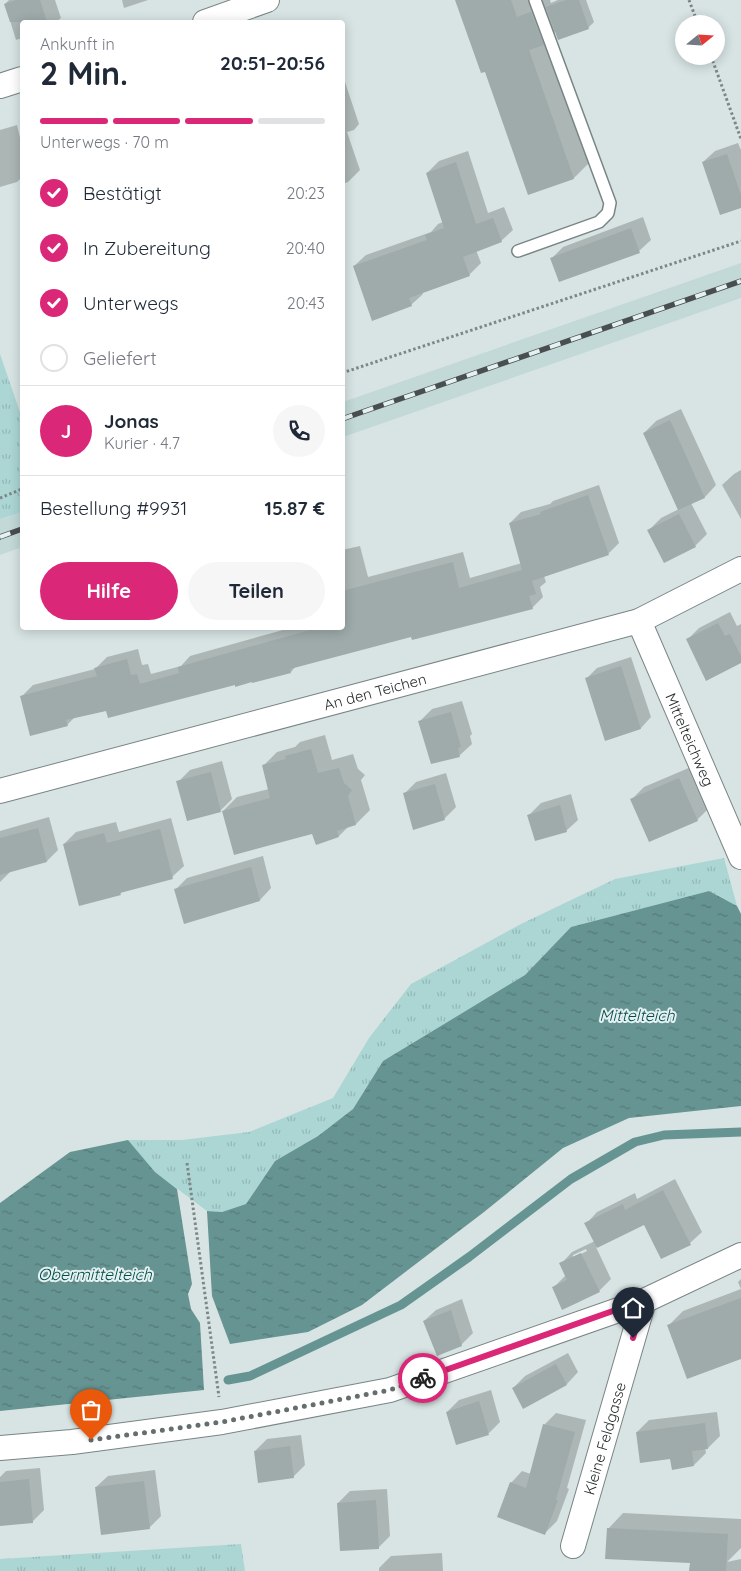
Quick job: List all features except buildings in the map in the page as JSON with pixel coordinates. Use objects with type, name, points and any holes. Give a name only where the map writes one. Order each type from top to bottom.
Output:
[{"type":"street","points":[[215,20],[267,0]]},
{"type":"street","points":[[0,86],[20,80]]},
{"type":"street","name":"An den Teichen","points":[[0,790],[639,621],[741,569]]},
{"type":"street","name":"Mittelteichweg","points":[[639,621],[741,857]]},
{"type":"street","points":[[0,1448],[72,1442],[222,1422],[390,1390],[644,1300],[741,1255]]},
{"type":"street","name":"Kleine Feldgasse","points":[[573,1546],[644,1300]]},
{"type":"lane","points":[[518,251],[599,222],[608,213],[610,203],[535,0]]},
{"type":"path","points":[[689,0],[695,15]]},
{"type":"path","points":[[714,65],[741,139]]},
{"type":"path","points":[[345,372],[741,241]]},
{"type":"path","points":[[0,498],[20,490]]},
{"type":"path","points":[[187,1163],[222,1422]]},
{"type":"shaded area","points":[[741,263],[741,298],[345,436],[345,401]]},
{"type":"shaded area","points":[[20,513],[20,548],[0,555],[0,519]]},
{"type":"green space","points":[[0,354],[20,412],[20,513],[0,519]]},
{"type":"green space","points":[[724,858],[737,906],[709,891],[571,927],[525,975],[383,1061],[353,1109],[318,1136],[275,1161],[246,1204],[222,1212],[207,1211],[155,1172],[128,1140],[182,1140],[249,1132],[333,1098],[369,1038],[411,984],[521,924],[615,879]]},
{"type":"green space","points":[[241,1544],[245,1571],[0,1571],[0,1559]]},
{"type":"water","name":"Mittelteich","points":[[709,891],[737,906],[741,914],[741,1106],[629,1118],[563,1148],[484,1212],[362,1305],[308,1332],[230,1344],[212,1296],[207,1211],[222,1212],[246,1204],[275,1161],[318,1136],[353,1109],[383,1061],[525,975],[571,927]]},
{"type":"water","name":"Obermittelteich","points":[[128,1140],[155,1172],[177,1189],[192,1284],[188,1294],[191,1309],[200,1323],[204,1390],[0,1411],[0,1203],[70,1152]]},
{"type":"waterway","points":[[228,1380],[250,1376],[401,1305],[469,1257],[571,1179],[635,1142],[664,1135],[741,1132]]},
{"type":"railway","points":[[345,418],[741,281]]},
{"type":"railway","points":[[0,537],[20,530]]},
{"type":"way so far","points":[[91,1440],[222,1422],[390,1390],[423,1378]]},
{"type":"route","points":[[423,1378],[644,1300],[633,1338]]}]
